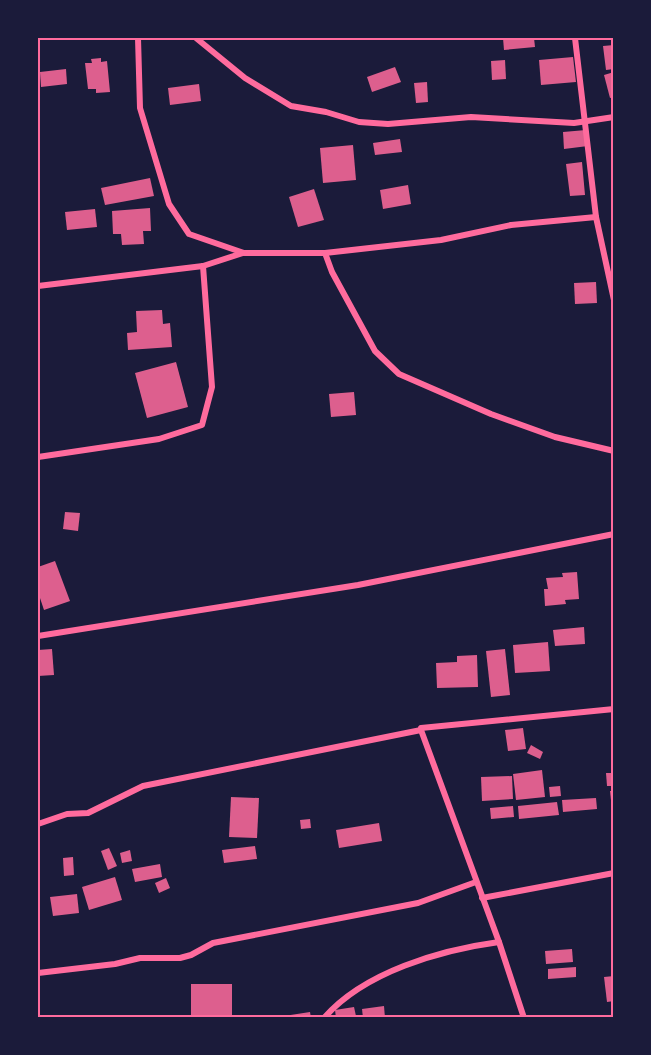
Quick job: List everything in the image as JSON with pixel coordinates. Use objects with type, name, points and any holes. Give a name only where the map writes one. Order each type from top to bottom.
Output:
[{"type":"street","points":[[138,38],[140,108],[169,204],[189,234],[244,253]]},
{"type":"street","points":[[196,38],[244,78],[291,106],[326,112],[359,122],[388,124],[471,117],[574,123],[614,117]]},
{"type":"street","points":[[575,38],[596,217],[614,300]]},
{"type":"street","points":[[38,286],[203,266],[244,253],[325,253],[441,240],[511,225],[596,217]]},
{"type":"street","points":[[325,253],[332,272],[375,351],[399,374],[491,414],[555,437],[614,451]]},
{"type":"street","points":[[38,457],[159,439],[202,425],[212,387],[203,266]]},
{"type":"street","points":[[38,636],[358,585],[614,534]]},
{"type":"street","points":[[38,824],[67,814],[88,813],[143,786],[421,730],[421,728],[614,709]]},
{"type":"street","points":[[421,730],[499,942],[524,1017]]},
{"type":"street","points":[[482,898],[614,873]]},
{"type":"street","points":[[38,973],[115,964],[140,958],[180,958],[191,955],[213,943],[418,903],[476,882]]},
{"type":"street","points":[[324,1017],[348,996],[389,972],[428,958],[480,944],[499,942]]},
{"type":"building","points":[[503,38],[534,38],[535,47],[504,50]]},
{"type":"building","points":[[614,45],[614,69],[606,70],[603,46]]},
{"type":"building","points":[[573,57],[576,82],[541,85],[539,60]]},
{"type":"building","points":[[101,58],[101,62],[107,61],[110,92],[96,93],[96,89],[88,89],[85,63],[92,63],[91,59]]},
{"type":"building","points":[[505,60],[506,79],[492,80],[491,61]]},
{"type":"building","points":[[395,67],[401,82],[372,92],[367,77]]},
{"type":"building","points":[[66,69],[67,84],[41,87],[40,72]]},
{"type":"building","points":[[614,72],[614,97],[610,98],[604,75]]},
{"type":"building","points":[[427,82],[428,102],[416,103],[414,83]]},
{"type":"building","points":[[199,84],[201,101],[170,105],[168,88]]},
{"type":"building","points":[[586,130],[588,146],[564,149],[563,132]]},
{"type":"building","points":[[400,139],[402,152],[375,155],[373,143]]},
{"type":"building","points":[[353,145],[356,180],[323,183],[320,148]]},
{"type":"building","points":[[582,162],[585,195],[570,196],[566,164]]},
{"type":"building","points":[[150,178],[154,196],[105,205],[101,188]]},
{"type":"building","points":[[408,185],[411,204],[383,209],[380,190]]},
{"type":"building","points":[[314,189],[324,220],[298,227],[289,197]]},
{"type":"building","points":[[150,208],[151,231],[143,231],[144,244],[122,245],[121,234],[113,234],[112,211]]},
{"type":"building","points":[[95,209],[97,227],[67,230],[65,212]]},
{"type":"building","points":[[596,282],[597,303],[575,304],[574,283]]},
{"type":"building","points":[[162,310],[163,324],[170,323],[172,347],[128,350],[127,333],[137,332],[136,311]]},
{"type":"building","points":[[176,362],[188,407],[147,418],[135,373]]},
{"type":"building","points":[[354,392],[356,415],[331,417],[329,394]]},
{"type":"building","points":[[65,512],[80,513],[78,531],[63,529]]},
{"type":"building","points":[[55,561],[70,601],[44,610],[38,592],[38,567]]},
{"type":"building","points":[[577,572],[579,599],[565,600],[566,604],[545,606],[544,589],[548,589],[546,578],[563,577],[562,573]]},
{"type":"building","points":[[584,627],[585,644],[555,646],[553,630]]},
{"type":"building","points":[[548,642],[550,671],[515,673],[513,645]]},
{"type":"building","points":[[52,649],[54,675],[38,676],[38,650]]},
{"type":"building","points":[[505,649],[510,695],[491,697],[486,651]]},
{"type":"building","points":[[477,655],[478,687],[437,688],[436,663],[457,662],[457,656]]},
{"type":"building","points":[[523,728],[526,749],[508,751],[505,730]]},
{"type":"building","points":[[531,745],[543,752],[540,759],[527,753]]},
{"type":"building","points":[[542,770],[545,797],[516,800],[513,774]]},
{"type":"building","points":[[606,773],[614,773],[614,786],[607,786]]},
{"type":"building","points":[[512,776],[513,799],[482,801],[481,777]]},
{"type":"building","points":[[560,786],[561,796],[550,797],[549,787]]},
{"type":"building","points":[[610,791],[614,791],[614,808],[612,809]]},
{"type":"building","points":[[231,797],[259,798],[257,838],[229,837]]},
{"type":"building","points":[[596,798],[597,809],[563,812],[562,800]]},
{"type":"building","points":[[557,802],[559,815],[519,819],[518,806]]},
{"type":"building","points":[[513,806],[514,817],[491,819],[490,808]]},
{"type":"building","points":[[310,819],[311,828],[301,829],[300,820]]},
{"type":"building","points":[[379,823],[382,841],[339,848],[336,830]]},
{"type":"building","points":[[255,846],[257,859],[224,863],[222,850]]},
{"type":"building","points":[[109,848],[117,866],[108,870],[101,851]]},
{"type":"building","points":[[130,850],[132,861],[122,863],[120,853]]},
{"type":"building","points":[[73,857],[74,875],[64,876],[63,858]]},
{"type":"building","points":[[160,864],[162,877],[135,882],[132,869]]},
{"type":"building","points":[[115,877],[122,900],[89,910],[82,887]]},
{"type":"building","points":[[166,878],[170,888],[159,893],[155,883]]},
{"type":"building","points":[[77,894],[79,913],[53,916],[50,897]]},
{"type":"building","points":[[572,949],[573,962],[546,964],[545,951]]},
{"type":"building","points":[[576,967],[576,977],[548,979],[548,969]]},
{"type":"building","points":[[614,976],[614,1001],[607,1002],[604,977]]},
{"type":"building","points":[[191,984],[232,984],[232,1018],[191,1018]]},
{"type":"building","points":[[384,1006],[385,1018],[363,1018],[362,1009]]},
{"type":"building","points":[[354,1007],[356,1016],[336,1018],[335,1010]]},
{"type":"building","points":[[310,1012],[311,1018],[284,1018],[284,1016]]}]
